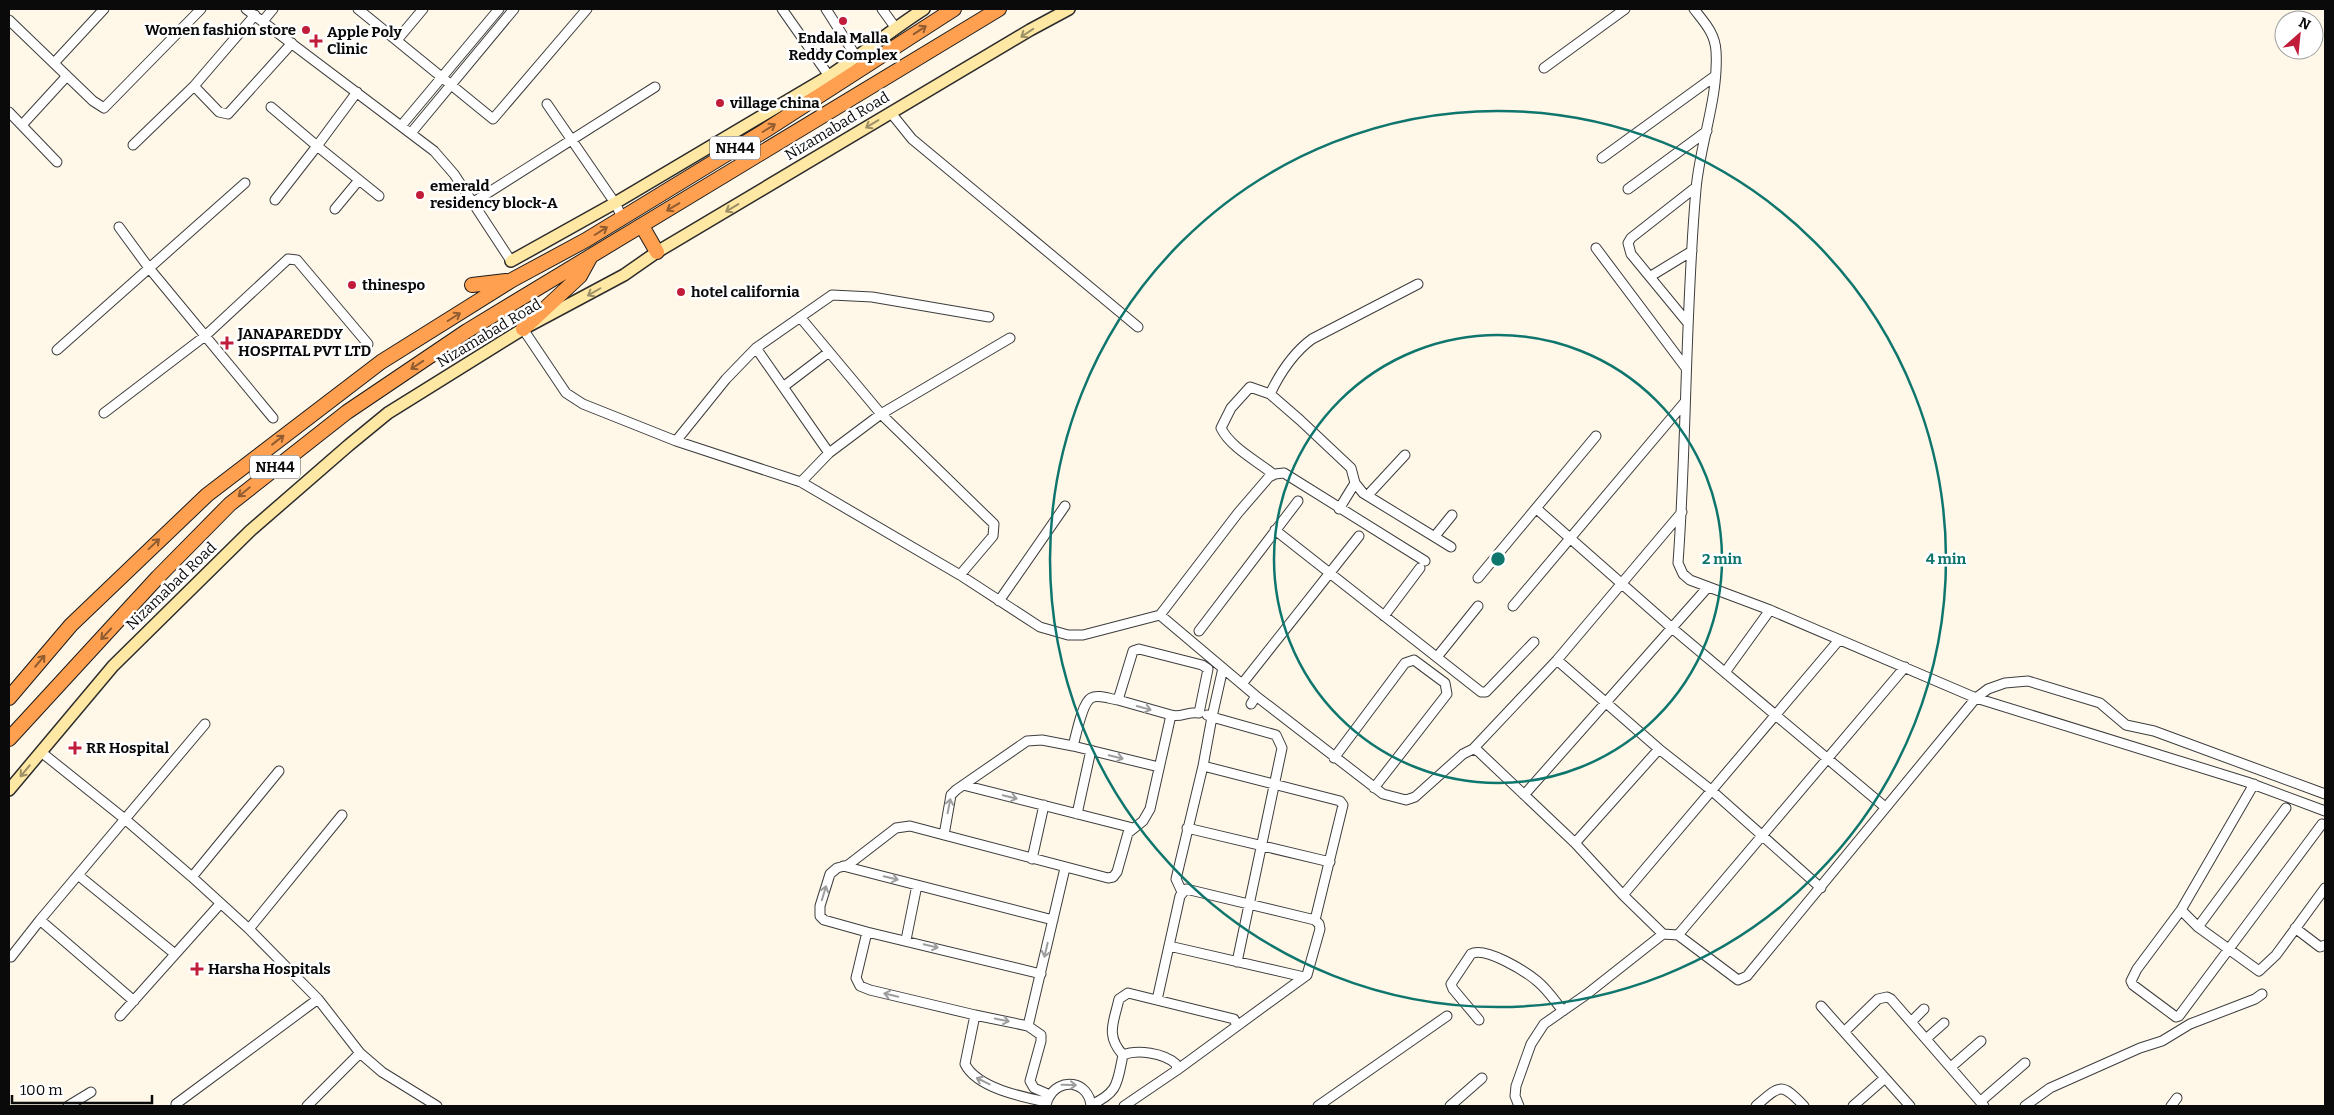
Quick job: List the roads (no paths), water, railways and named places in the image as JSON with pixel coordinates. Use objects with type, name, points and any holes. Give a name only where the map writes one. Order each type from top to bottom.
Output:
[{"type":"highway","name":"NH44","points":[[9,698],[71,624],[207,495],[381,362],[512,280],[622,218],[766,130],[954,9]]},
{"type":"highway","name":"Nizamabad Road","points":[[9,739],[158,577],[230,504],[347,412],[466,331],[999,9]]},
{"type":"highway","points":[[642,226],[657,252]]},
{"type":"highway","points":[[523,329],[580,276],[591,255]]},
{"type":"highway","points":[[472,285],[512,280]]},
{"type":"main road","points":[[511,261],[615,203],[829,76],[857,58],[895,27],[924,9]]},
{"type":"main road","name":"Nizamabad Road","points":[[9,790],[113,666],[196,582],[302,484],[388,413],[523,329],[616,280],[657,252],[1069,9]]},
{"type":"street","points":[[54,63],[104,9]]},
{"type":"street","points":[[9,20],[66,77],[93,101],[104,108],[201,9]]},
{"type":"street","points":[[246,9],[402,126],[445,163],[511,261]]},
{"type":"street","points":[[263,21],[273,9]]},
{"type":"street","points":[[358,9],[442,75],[493,119],[587,9]]},
{"type":"street","points":[[397,40],[423,9]]},
{"type":"street","points":[[402,126],[442,75],[500,9],[511,12],[411,133]]},
{"type":"street","points":[[782,9],[829,76]]},
{"type":"street","points":[[826,9],[857,58]]},
{"type":"street","points":[[882,9],[895,27]]},
{"type":"street","points":[[1544,68],[1625,9]]},
{"type":"street","points":[[1694,9],[1715,39],[1715,76],[1696,187],[1686,368],[1682,512],[1678,563],[1680,570],[1690,580],[1770,610],[1976,698],[2254,784],[2325,812]]},
{"type":"street","points":[[134,145],[194,86],[255,15]]},
{"type":"street","points":[[194,86],[219,112],[228,114],[292,42]]},
{"type":"street","points":[[1602,158],[1715,76]]},
{"type":"street","points":[[22,125],[66,77]]},
{"type":"street","points":[[472,204],[655,87]]},
{"type":"street","points":[[275,200],[358,92]]},
{"type":"street","points":[[547,104],[615,203],[622,218]]},
{"type":"street","points":[[270,107],[379,196]]},
{"type":"street","points":[[9,112],[58,162]]},
{"type":"street","points":[[891,113],[912,138],[1138,326]]},
{"type":"street","points":[[1628,189],[1707,131]]},
{"type":"street","points":[[335,209],[359,180]]},
{"type":"street","points":[[57,350],[245,183]]},
{"type":"street","points":[[1688,322],[1631,254],[1628,243],[1631,238],[1696,187]]},
{"type":"street","points":[[119,227],[149,268],[204,336],[274,418]]},
{"type":"street","points":[[1596,248],[1686,368]]},
{"type":"street","points":[[1651,276],[1692,251]]},
{"type":"street","points":[[104,413],[204,336],[288,259],[293,258],[297,260],[368,344]]},
{"type":"street","points":[[1270,394],[1290,361],[1312,339],[1418,284]]},
{"type":"street","points":[[676,441],[726,379],[756,348],[832,295],[872,298],[989,317]]},
{"type":"street","points":[[800,317],[881,414],[994,524],[993,536],[960,575]]},
{"type":"street","points":[[523,329],[566,393],[583,404],[676,441],[802,482],[960,575],[1040,627],[1068,635],[1082,635],[1160,615],[1238,513],[1273,474],[1284,473],[1423,564],[1384,616]]},
{"type":"street","points":[[802,482],[829,453],[881,414],[1010,338]]},
{"type":"street","points":[[756,348],[829,453]]},
{"type":"street","points":[[783,386],[829,352]]},
{"type":"street","points":[[1273,474],[1235,444],[1224,434],[1221,428],[1223,421],[1245,390],[1250,388],[1270,394],[1351,468],[1355,483],[1361,491],[1435,536],[1450,548]]},
{"type":"street","points":[[1513,606],[1685,402]]},
{"type":"street","points":[[1478,578],[1596,436]]},
{"type":"street","points":[[1368,495],[1404,455]]},
{"type":"street","points":[[1339,509],[1355,483]]},
{"type":"street","points":[[1199,631],[1298,501]]},
{"type":"street","points":[[999,600],[1065,506]]},
{"type":"street","points":[[1537,509],[1622,581],[1672,628],[1726,671],[1826,759],[1885,807]]},
{"type":"street","points":[[1160,615],[1256,696],[1334,758],[1383,794],[1406,800],[1416,797],[1462,754],[1473,749],[1557,660],[1682,512]]},
{"type":"street","points":[[1435,536],[1452,515]]},
{"type":"street","points":[[1275,530],[1484,692],[1534,642]]},
{"type":"street","points":[[1242,684],[1359,536]]},
{"type":"street","points":[[1524,796],[1708,587]]},
{"type":"street","points":[[1437,657],[1478,606]]},
{"type":"street","points":[[1726,671],[1770,610]]},
{"type":"street","points":[[1623,894],[1839,640]]},
{"type":"street","points":[[1118,700],[1129,656],[1133,651],[1139,649],[1202,665],[1208,669],[1199,713]]},
{"type":"street","points":[[1334,758],[1405,664],[1414,660],[1445,683],[1447,694],[1374,788]]},
{"type":"street","points":[[1557,660],[1659,749],[1711,790],[1820,888]]},
{"type":"street","points":[[1678,936],[1905,667]]},
{"type":"street","points":[[1157,1000],[1182,892],[1176,879],[1203,766],[1223,668]]},
{"type":"street","points":[[1473,749],[1478,751],[1575,842],[1663,934],[1678,936],[1730,976],[1738,980],[1742,980],[1820,888],[1976,698],[1988,689],[2016,680],[2042,685],[2100,702],[2120,721],[2132,728],[2154,731],[2325,794]]},
{"type":"street","points":[[1073,746],[1085,704],[1090,698],[1099,696],[1176,716],[1189,711],[1199,713],[1276,735],[1282,748],[1237,962]]},
{"type":"street","points":[[1251,704],[1256,696]]},
{"type":"street","points":[[1041,974],[824,920],[820,916],[820,906],[830,874],[896,828],[910,826],[1032,860],[1108,878],[1113,877],[1128,833],[1143,821],[1150,809],[1171,715]]},
{"type":"street","points":[[11,957],[205,724]]},
{"type":"street","points":[[944,835],[952,795],[963,785],[1027,740],[1042,740],[1073,746],[1159,768]]},
{"type":"street","points":[[1575,842],[1659,749]]},
{"type":"street","points":[[1078,814],[1091,750]]},
{"type":"street","points":[[41,752],[126,820],[248,929],[318,999],[360,1053],[382,1072],[437,1106]]},
{"type":"street","points":[[1203,766],[1340,801],[1343,805],[1315,920]]},
{"type":"street","points":[[192,877],[279,771]]},
{"type":"street","points":[[2254,784],[2181,910],[2131,980],[2133,985],[2172,1014],[2179,1016],[2322,824]]},
{"type":"street","points":[[963,785],[1133,828]]},
{"type":"street","points":[[1032,860],[1044,805]]},
{"type":"street","points":[[2198,927],[2286,808]]},
{"type":"street","points":[[248,929],[342,815]]},
{"type":"street","points":[[1187,828],[1330,862]]},
{"type":"street","points":[[844,866],[1053,920]]},
{"type":"street","points":[[1028,1026],[1065,868]]},
{"type":"street","points":[[78,875],[175,954]]},
{"type":"street","points":[[906,940],[917,885]]},
{"type":"street","points":[[2181,910],[2198,927],[2259,971],[2267,965],[2325,888]]},
{"type":"street","points":[[1124,1106],[1177,1070],[1304,977],[1310,969],[1320,929],[1319,924],[1315,920],[1186,889],[1182,892]]},
{"type":"street","points":[[120,1016],[220,904]]},
{"type":"street","points":[[40,920],[134,1001]]},
{"type":"street","points":[[2295,928],[2320,947],[2325,945]]},
{"type":"street","points":[[867,932],[856,978],[860,986],[870,990],[1028,1026],[1041,1035],[1030,1081],[1034,1088],[1048,1101]]},
{"type":"street","points":[[1519,1106],[1515,1096],[1516,1086],[1530,1044],[1544,1024],[1663,934]]},
{"type":"street","points":[[1169,946],[1304,977]]},
{"type":"street","points":[[1479,1020],[1451,986],[1452,980],[1470,954],[1475,952],[1486,953],[1525,972],[1539,982],[1563,1011]]},
{"type":"street","points":[[1048,1101],[1060,1085],[1075,1084],[1087,1093],[1091,1106],[1111,1094],[1116,1087],[1123,1055],[1113,1042],[1111,1035],[1119,999],[1128,993],[1232,1018],[1237,1026]]},
{"type":"street","points":[[2025,1106],[2050,1088],[2140,1048],[2162,1041],[2190,1024],[2255,999],[2262,994]]},
{"type":"street","points":[[1845,1031],[1883,997],[1891,999],[1927,1038],[1982,1104],[2025,1063]]},
{"type":"street","points":[[176,1106],[318,999]]},
{"type":"street","points":[[1821,1006],[1910,1106]]},
{"type":"street","points":[[1912,1021],[1924,1009]]},
{"type":"street","points":[[975,1015],[965,1064],[968,1071],[975,1077],[1003,1091],[1048,1101]]},
{"type":"street","points":[[1318,1106],[1447,1016]]},
{"type":"street","points":[[1927,1038],[1944,1023]]},
{"type":"street","points":[[1952,1067],[1981,1041]]},
{"type":"street","points":[[1123,1055],[1131,1051],[1144,1052],[1174,1062],[1177,1070]]},
{"type":"street","points":[[307,1106],[360,1053]]},
{"type":"street","points":[[1450,1106],[1482,1078]]},
{"type":"street","points":[[1853,1106],[1885,1078]]},
{"type":"street","points":[[1756,1106],[1780,1087],[1788,1089],[1804,1106]]},
{"type":"street","points":[[68,1106],[91,1092]]},
{"type":"street","points":[[2171,1106],[2177,1098]]},
{"type":"place","name":"Endala Malla Reddy Complex","points":[[843,21]]},
{"type":"place","name":"Women fashion store","points":[[306,30]]},
{"type":"place","name":"Apple Poly Clinic","points":[[316,41]]},
{"type":"place","name":"village china","points":[[720,103]]},
{"type":"place","name":"emerald residency block-A","points":[[420,195]]},
{"type":"place","name":"thinespo","points":[[352,285]]},
{"type":"place","name":"hotel california","points":[[681,292]]},
{"type":"place","name":"JANAPAREDDY HOSPITAL PVT LTD","points":[[227,343]]},
{"type":"place","name":"RR Hospital","points":[[75,748]]},
{"type":"place","name":"Harsha Hospitals","points":[[197,969]]}]
